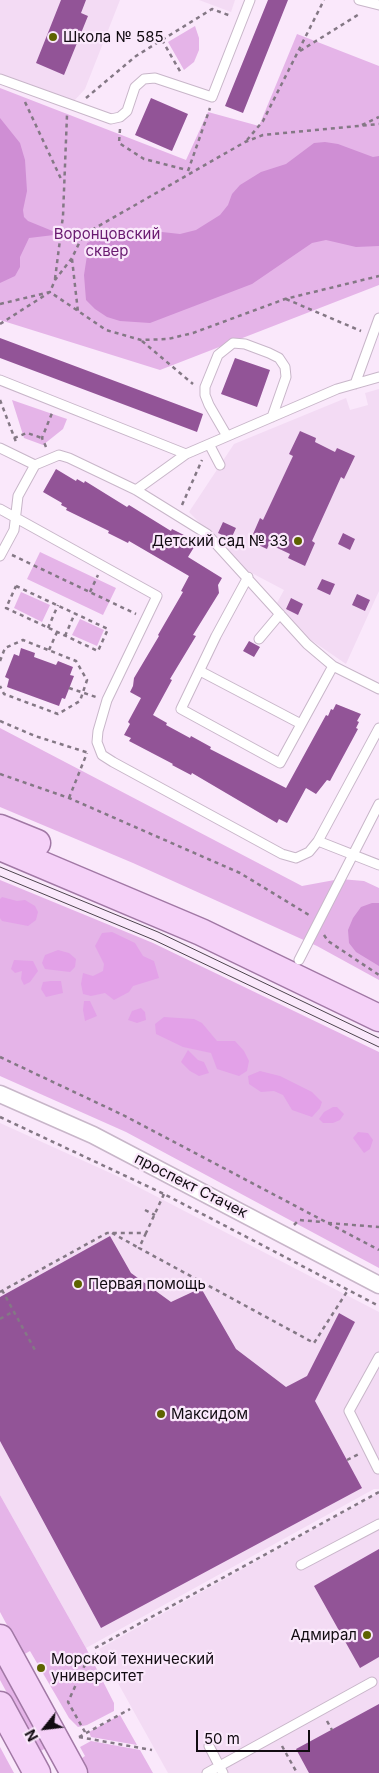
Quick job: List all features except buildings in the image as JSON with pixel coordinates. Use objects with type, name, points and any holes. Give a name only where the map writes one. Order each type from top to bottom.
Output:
[{"type":"main road","points":[[0,828],[178,905],[379,999]]},
{"type":"main road","points":[[0,847],[201,932],[379,1018]]},
{"type":"main road","points":[[0,1638],[74,1773]]},
{"type":"main road","points":[[0,1707],[38,1773]]},
{"type":"street","name":"проспект Стачек","points":[[0,1094],[93,1135],[379,1285]]},
{"type":"lane","points":[[0,79],[110,119],[120,117],[127,111],[136,87],[144,79],[155,78],[212,97],[250,0]]},
{"type":"lane","points":[[359,0],[377,4]]},
{"type":"lane","points":[[355,384],[379,318]]},
{"type":"lane","points":[[227,436],[205,395],[206,387],[218,355],[233,343],[245,344],[279,358],[286,367],[286,377],[272,417]]},
{"type":"lane","points":[[136,490],[186,454],[337,389],[379,377]]},
{"type":"lane","points":[[0,380],[186,454]]},
{"type":"lane","points":[[209,444],[220,465]]},
{"type":"lane","points":[[0,448],[35,464]]},
{"type":"lane","points":[[3,554],[14,530],[17,518],[18,496],[35,464],[59,455],[70,458],[136,490],[207,534],[307,644],[333,666],[379,689]]},
{"type":"lane","points":[[0,509],[157,596],[107,700],[97,736],[97,742],[102,755],[112,762],[282,854],[296,858],[309,852],[318,841],[379,728]]},
{"type":"lane","points":[[248,577],[216,636],[181,709],[280,763],[333,666]]},
{"type":"lane","points":[[258,639],[280,614]]},
{"type":"lane","points":[[200,671],[301,724]]},
{"type":"lane","points":[[299,960],[379,804]]},
{"type":"lane","points":[[318,841],[379,865]]},
{"type":"lane","points":[[378,1469],[349,1411],[379,1357]]},
{"type":"lane","points":[[301,1565],[379,1524]]},
{"type":"lane","points":[[207,1773],[222,1770],[276,1735],[376,1680]]},
{"type":"lane","points":[[208,1746],[222,1770]]},
{"type":"path","points":[[245,142],[263,121],[324,0]]},
{"type":"path","points":[[298,52],[377,4]]},
{"type":"path","points":[[55,280],[63,216],[63,182],[71,106],[136,56],[212,9],[242,21]]},
{"type":"path","points":[[162,40],[191,90]]},
{"type":"path","points":[[18,86],[63,182]]},
{"type":"path","points":[[188,171],[212,97]]},
{"type":"path","points":[[120,117],[119,143],[144,159],[188,171]]},
{"type":"path","points":[[360,126],[379,117]]},
{"type":"path","points":[[0,324],[50,292],[55,280],[72,258],[83,235],[188,171],[263,135],[379,124]]},
{"type":"path","points":[[72,258],[78,312]]},
{"type":"path","points":[[0,304],[50,292],[106,330],[141,340],[168,339],[192,333],[285,299],[379,276]]},
{"type":"path","points":[[285,299],[372,336]]},
{"type":"path","points":[[141,340],[205,395]]},
{"type":"path","points":[[0,400],[21,458]]},
{"type":"path","points":[[50,458],[42,438],[56,402]]},
{"type":"path","points":[[14,438],[26,432],[42,438]]},
{"type":"path","points":[[177,516],[209,444]]},
{"type":"path","points":[[3,554],[146,619]]},
{"type":"path","points":[[90,592],[96,578]]},
{"type":"path","points":[[16,586],[75,613],[108,628],[98,651],[6,608],[16,586]]},
{"type":"path","points":[[48,628],[58,605]]},
{"type":"path","points":[[65,636],[75,613]]},
{"type":"path","points":[[49,650],[56,632]]},
{"type":"path","points":[[0,661],[5,648],[23,640],[76,661],[87,680],[80,701],[58,714],[4,694],[0,686]]},
{"type":"path","points":[[69,688],[90,694]]},
{"type":"path","points":[[0,721],[35,736],[87,753],[102,755]]},
{"type":"path","points":[[69,798],[87,753]]},
{"type":"path","points":[[0,774],[69,798],[240,873],[318,921],[328,942],[379,975]]},
{"type":"path","points":[[0,1057],[123,1115],[379,1250]]},
{"type":"path","points":[[0,1118],[164,1194],[379,1306]]},
{"type":"path","points":[[139,1248],[164,1194]]},
{"type":"path","points":[[145,1210],[155,1215]]},
{"type":"path","points":[[276,1252],[284,1234],[299,1220],[379,1227]]},
{"type":"path","points":[[34,1350],[14,1311],[1,1291],[111,1233],[146,1233]]},
{"type":"path","points":[[111,1233],[314,1343],[348,1290]]},
{"type":"path","points":[[0,1319],[14,1311]]},
{"type":"path","points":[[95,1648],[379,1492]]},
{"type":"path","points":[[85,1732],[68,1702],[88,1658],[98,1653]]},
{"type":"path","points":[[130,1709],[79,1737],[152,1750]]},
{"type":"path","points":[[328,1723],[332,1730]]},
{"type":"path","points":[[276,1735],[297,1773]]},
{"type":"shaded area","name":"Школа № 585","points":[[0,0],[120,0],[85,89],[74,101],[0,74]]},
{"type":"shaded area","points":[[199,0],[235,0],[231,12]]},
{"type":"shaded area","points":[[0,118],[20,143],[25,160],[27,191],[23,210],[24,217],[28,221],[55,232],[54,235],[29,238],[20,257],[20,267],[15,276],[0,283]]},
{"type":"shaded area","points":[[314,143],[338,144],[373,157],[379,156],[379,246],[356,247],[326,240],[312,243],[252,284],[150,323],[120,321],[107,317],[86,300],[84,275],[88,249],[86,248],[87,243],[97,238],[106,239],[162,232],[180,234],[196,230],[220,215],[228,205],[232,194],[240,185],[261,172],[286,164]]},
{"type":"shaded area","name":"Детский сад № 33","points":[[379,389],[379,591],[346,664],[311,640],[277,603],[284,590],[246,570],[189,512],[234,444],[346,398],[350,410],[368,405],[365,393]]},
{"type":"shaded area","points":[[2,897],[17,901],[25,900],[35,906],[38,912],[36,920],[28,926],[2,921],[0,918],[0,899]]},
{"type":"shaded area","points":[[372,903],[379,903],[379,966],[356,952],[349,943],[348,930],[353,918],[361,907]]},
{"type":"shaded area","points":[[112,932],[135,943],[143,956],[154,961],[159,978],[133,986],[129,992],[114,1000],[105,993],[91,996],[83,994],[81,984],[83,973],[93,976],[103,971],[104,964],[95,946],[102,933]]},
{"type":"shaded area","points":[[58,950],[69,953],[76,959],[75,967],[70,972],[45,969],[42,963],[45,955]]},
{"type":"shaded area","points":[[14,960],[33,961],[38,971],[30,982],[24,985],[21,979],[22,971],[15,973],[11,969]]},
{"type":"shaded area","points":[[61,981],[63,993],[46,997],[41,989],[43,982]]},
{"type":"shaded area","points":[[84,1001],[90,1001],[97,1016],[85,1021],[83,1010]]},
{"type":"shaded area","points":[[141,1008],[145,1012],[146,1020],[137,1023],[128,1020],[132,1011]]},
{"type":"shaded area","points":[[164,1017],[194,1019],[202,1023],[217,1041],[235,1041],[244,1051],[249,1061],[247,1071],[239,1076],[217,1069],[211,1053],[183,1047],[156,1034],[155,1024]]},
{"type":"shaded area","points":[[188,1050],[198,1060],[204,1062],[209,1073],[199,1076],[190,1071],[181,1062]]},
{"type":"shaded area","points":[[260,1071],[280,1076],[312,1092],[322,1102],[320,1108],[312,1117],[292,1110],[283,1095],[274,1091],[261,1092],[249,1084],[248,1076]]},
{"type":"shaded area","points":[[337,1107],[344,1114],[340,1120],[333,1123],[323,1123],[319,1119],[324,1112]]},
{"type":"shaded area","name":"Максидом","points":[[0,1123],[117,1176],[379,1312],[379,1489],[374,1489],[86,1648],[0,1495]]},
{"type":"shaded area","points":[[358,1132],[368,1133],[373,1140],[370,1149],[364,1153],[353,1138]]},
{"type":"shaded area","points":[[379,1493],[379,1773],[168,1773],[99,1649]]},
{"type":"green space","points":[[195,26],[199,38],[199,50],[194,62],[184,70],[168,42]]},
{"type":"green space","name":"Воронцовский сквер","points":[[297,34],[379,66],[379,285],[160,370],[0,320],[0,88],[186,160],[208,112],[259,126]]},
{"type":"green space","points":[[12,400],[67,419],[63,429],[43,445],[24,438]]},
{"type":"green space","points":[[40,552],[116,588],[103,615],[27,579]]},
{"type":"green space","points":[[21,592],[50,605],[42,622],[14,608]]},
{"type":"green space","points":[[80,619],[104,630],[97,646],[72,635]]},
{"type":"green space","points":[[0,728],[302,886],[340,879],[364,881],[379,888],[379,980],[317,946],[133,863],[0,807]]},
{"type":"green space","points":[[0,880],[153,943],[379,1052],[379,1268],[126,1132],[0,1076]]},
{"type":"green space","points":[[0,1495],[86,1648],[114,1703],[114,1711],[87,1725],[78,1727],[69,1718],[30,1651],[23,1655],[0,1612]]},
{"type":"green space","points":[[0,1666],[46,1748],[39,1752],[0,1680]]},
{"type":"green space","points":[[120,1715],[137,1745],[91,1737],[89,1732]]},
{"type":"green space","points":[[91,1741],[140,1750],[153,1773],[87,1773],[79,1760],[85,1756],[80,1747]]},
{"type":"green space","points":[[0,1747],[14,1773],[0,1773]]},
{"type":"tram line","points":[[0,867],[158,932],[379,1038]]},
{"type":"tram line","points":[[0,876],[154,940],[379,1047]]},
{"type":"place","name":"Школа № 585","points":[[53,37]]},
{"type":"place","name":"Детский сад № 33","points":[[298,541]]},
{"type":"place","name":"Первая помощь","points":[[78,1284]]},
{"type":"place","name":"Максидом","points":[[161,1414]]},
{"type":"place","name":"Адмирал","points":[[367,1635]]},
{"type":"place","name":"Морской технический университет","points":[[41,1668]]}]
